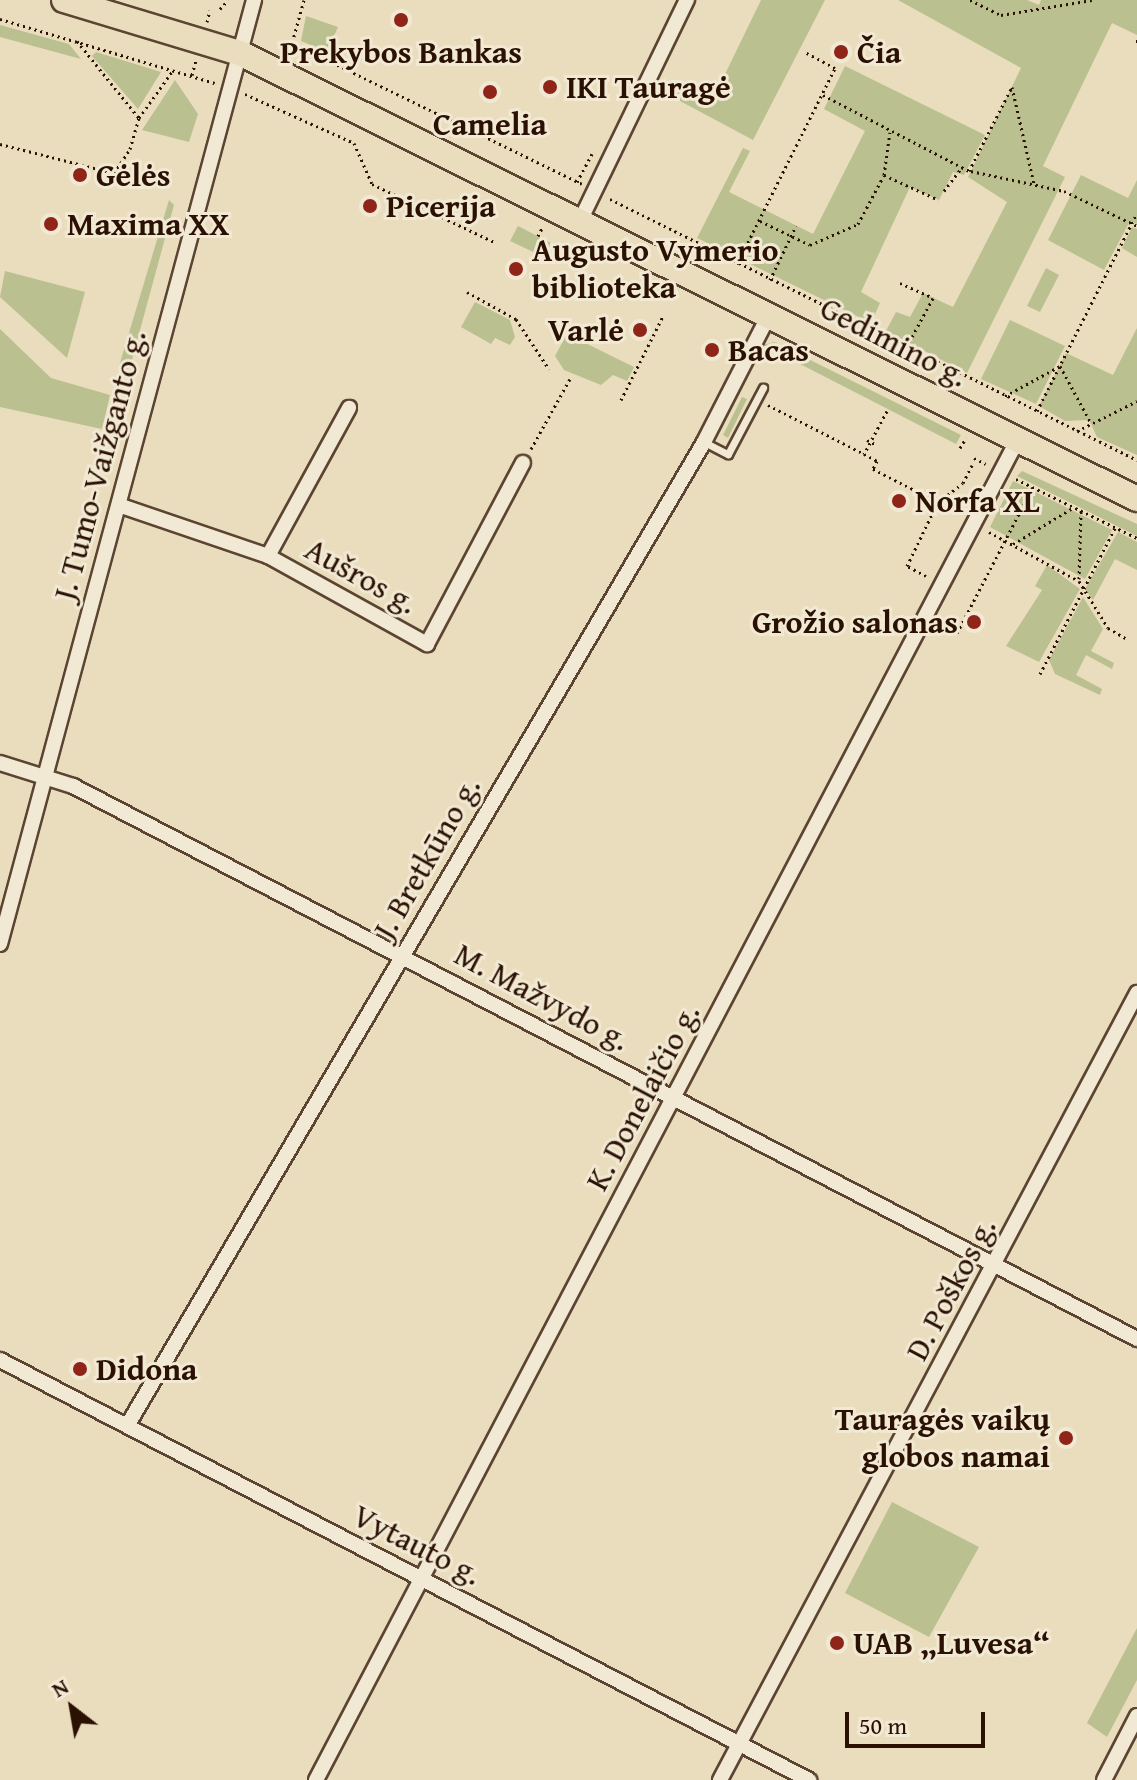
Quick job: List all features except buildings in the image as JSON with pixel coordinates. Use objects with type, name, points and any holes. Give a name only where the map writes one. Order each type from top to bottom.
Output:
[{"type":"main road","name":"Gedimino g.","points":[[64,0],[240,53],[1137,499]]},
{"type":"street","name":"J. Tumo-Vaižganto g.","points":[[0,944],[121,506],[254,0]]},
{"type":"street","points":[[580,221],[687,0]]},
{"type":"street","name":"J. Bretkūno g.","points":[[127,1426],[704,442],[769,315]]},
{"type":"street","points":[[268,556],[349,408]]},
{"type":"street","name":"K. Donelaičio g.","points":[[316,1780],[1018,439]]},
{"type":"street","name":"Aušros g.","points":[[121,506],[268,556],[427,644],[523,463]]},
{"type":"street","name":"M. Mažvydo g.","points":[[0,763],[48,774],[997,1263],[1137,1339]]},
{"type":"street","name":"D. Poškos g.","points":[[720,1780],[997,1263],[1137,993]]},
{"type":"street","name":"Vytauto g.","points":[[0,1360],[809,1780]]},
{"type":"street","points":[[1104,1780],[1137,1716]]},
{"type":"lane","points":[[704,442],[728,454],[763,388]]},
{"type":"path","points":[[220,9],[228,0]]},
{"type":"path","points":[[304,0],[294,44],[1137,460]]},
{"type":"path","points":[[970,0],[1001,15],[1092,0]]},
{"type":"path","points":[[0,19],[229,88],[354,143],[372,184],[494,242]]},
{"type":"path","points":[[77,41],[139,118]]},
{"type":"path","points":[[737,264],[835,68],[805,52]]},
{"type":"path","points":[[0,144],[114,173],[130,149],[139,118],[174,69]]},
{"type":"path","points":[[969,171],[1012,87],[1034,185]]},
{"type":"path","points":[[823,95],[969,171],[1064,191],[1137,226]]},
{"type":"path","points":[[760,221],[810,245],[858,224],[884,175],[890,130]]},
{"type":"path","points":[[944,191],[962,167]]},
{"type":"path","points":[[884,175],[939,200]]},
{"type":"path","points":[[1037,411],[1137,213]]},
{"type":"path","points":[[770,280],[796,226]]},
{"type":"path","points":[[900,283],[933,298],[906,348]]},
{"type":"path","points":[[467,292],[516,319],[549,369]]},
{"type":"path","points":[[621,400],[663,316]]},
{"type":"path","points":[[1005,396],[1060,366]]},
{"type":"path","points":[[1060,366],[1091,423]]},
{"type":"path","points":[[523,463],[570,379]]},
{"type":"path","points":[[757,400],[877,461],[873,469],[938,502]]},
{"type":"path","points":[[1077,431],[1137,401]]},
{"type":"path","points":[[864,454],[887,411]]},
{"type":"path","points":[[928,583],[927,577],[907,566],[938,502],[963,483],[972,465]]},
{"type":"path","points":[[1013,481],[1033,487],[1137,538]]},
{"type":"path","points":[[957,633],[1033,487]]},
{"type":"path","points":[[1013,544],[1074,507]]},
{"type":"path","points":[[1079,581],[1081,511]]},
{"type":"path","points":[[990,527],[988,532],[1079,581],[1108,628],[1127,639]]},
{"type":"path","points":[[1040,674],[1116,528]]},
{"type":"green space","points":[[761,0],[825,0],[753,140],[665,93],[670,83],[711,103]]},
{"type":"green space","points":[[898,0],[1027,0],[1039,5],[1041,0],[1137,0],[1137,35],[1112,23],[1043,166],[1065,177],[967,373],[886,331],[896,312],[910,317],[923,293],[953,307],[1007,202],[968,177],[1021,68]]},
{"type":"green space","points":[[306,16],[338,27],[327,52],[301,41]]},
{"type":"green space","points":[[0,25],[69,44],[81,59],[0,37]]},
{"type":"green space","points":[[96,52],[161,72],[138,109],[92,56]]},
{"type":"green space","points":[[845,66],[985,135],[964,175],[953,172],[939,200],[910,187],[861,292],[880,303],[871,323],[697,238],[743,148],[750,151],[729,192],[813,234],[865,131],[824,109]]},
{"type":"green space","points":[[175,80],[198,114],[189,142],[142,130]]},
{"type":"green space","points":[[1081,175],[1128,198],[1137,180],[1137,224],[1130,221],[1104,270],[1048,240]]},
{"type":"green space","points":[[169,200],[174,205],[130,367],[124,371],[119,366]]},
{"type":"green space","points":[[518,226],[551,243],[544,257],[510,241]]},
{"type":"green space","points":[[1132,227],[1137,229],[1137,257],[1122,248]]},
{"type":"green space","points":[[1046,268],[1059,275],[1040,312],[1027,306]]},
{"type":"green space","points":[[5,271],[85,292],[67,358],[0,297]]},
{"type":"green space","points":[[475,302],[510,320],[515,337],[510,345],[495,338],[491,344],[461,327]]},
{"type":"green space","points":[[1010,320],[1065,346],[1036,404],[981,379]]},
{"type":"green space","points":[[1137,328],[1137,455],[1097,437],[1089,420],[1065,421],[1039,406],[1066,353],[1113,375]]},
{"type":"green space","points":[[0,329],[51,378],[110,395],[102,429],[0,407]]},
{"type":"green space","points":[[567,334],[634,367],[627,381],[613,375],[601,385],[564,370],[555,356]]},
{"type":"green space","points":[[774,342],[961,435],[956,444],[763,345]]},
{"type":"green space","points":[[742,397],[747,399],[728,438],[723,435]]},
{"type":"green space","points":[[1022,471],[1137,524],[1137,536],[1017,476]]},
{"type":"green space","points":[[1013,481],[1112,530],[1085,579],[990,527]]},
{"type":"green space","points":[[1118,532],[1137,542],[1137,570],[1115,559],[1093,600],[1085,589]]},
{"type":"green space","points":[[1047,565],[1080,589],[1039,662],[1006,646],[1042,590],[1035,586]]},
{"type":"green space","points":[[1083,597],[1103,629],[1091,651],[1114,663],[1112,669],[1086,655],[1076,675],[1102,689],[1100,695],[1055,674],[1049,660]]},
{"type":"green space","points":[[892,1502],[979,1547],[929,1637],[845,1593]]},
{"type":"green space","points":[[1137,1628],[1137,1680],[1107,1737],[1087,1723]]},
{"type":"place","name":"Prekybos Bankas","points":[[401,20]]},
{"type":"place","name":"Čia","points":[[841,52]]},
{"type":"place","name":"IKI Tauragė","points":[[550,87]]},
{"type":"place","name":"Camelia","points":[[490,92]]},
{"type":"place","name":"Gėlės","points":[[80,175]]},
{"type":"place","name":"Picerija","points":[[370,206]]},
{"type":"place","name":"Maxima XX","points":[[51,224]]},
{"type":"place","name":"Augusto Vymerio biblioteka","points":[[516,269]]},
{"type":"place","name":"Varlė","points":[[640,330]]},
{"type":"place","name":"Bacas","points":[[712,350]]},
{"type":"place","name":"Norfa XL","points":[[899,501]]},
{"type":"place","name":"Grožio salonas","points":[[974,622]]},
{"type":"place","name":"Didona","points":[[80,1369]]},
{"type":"place","name":"Tauragės vaikų globos namai","points":[[1066,1438]]},
{"type":"place","name":"UAB „Luvesa“","points":[[837,1643]]}]
